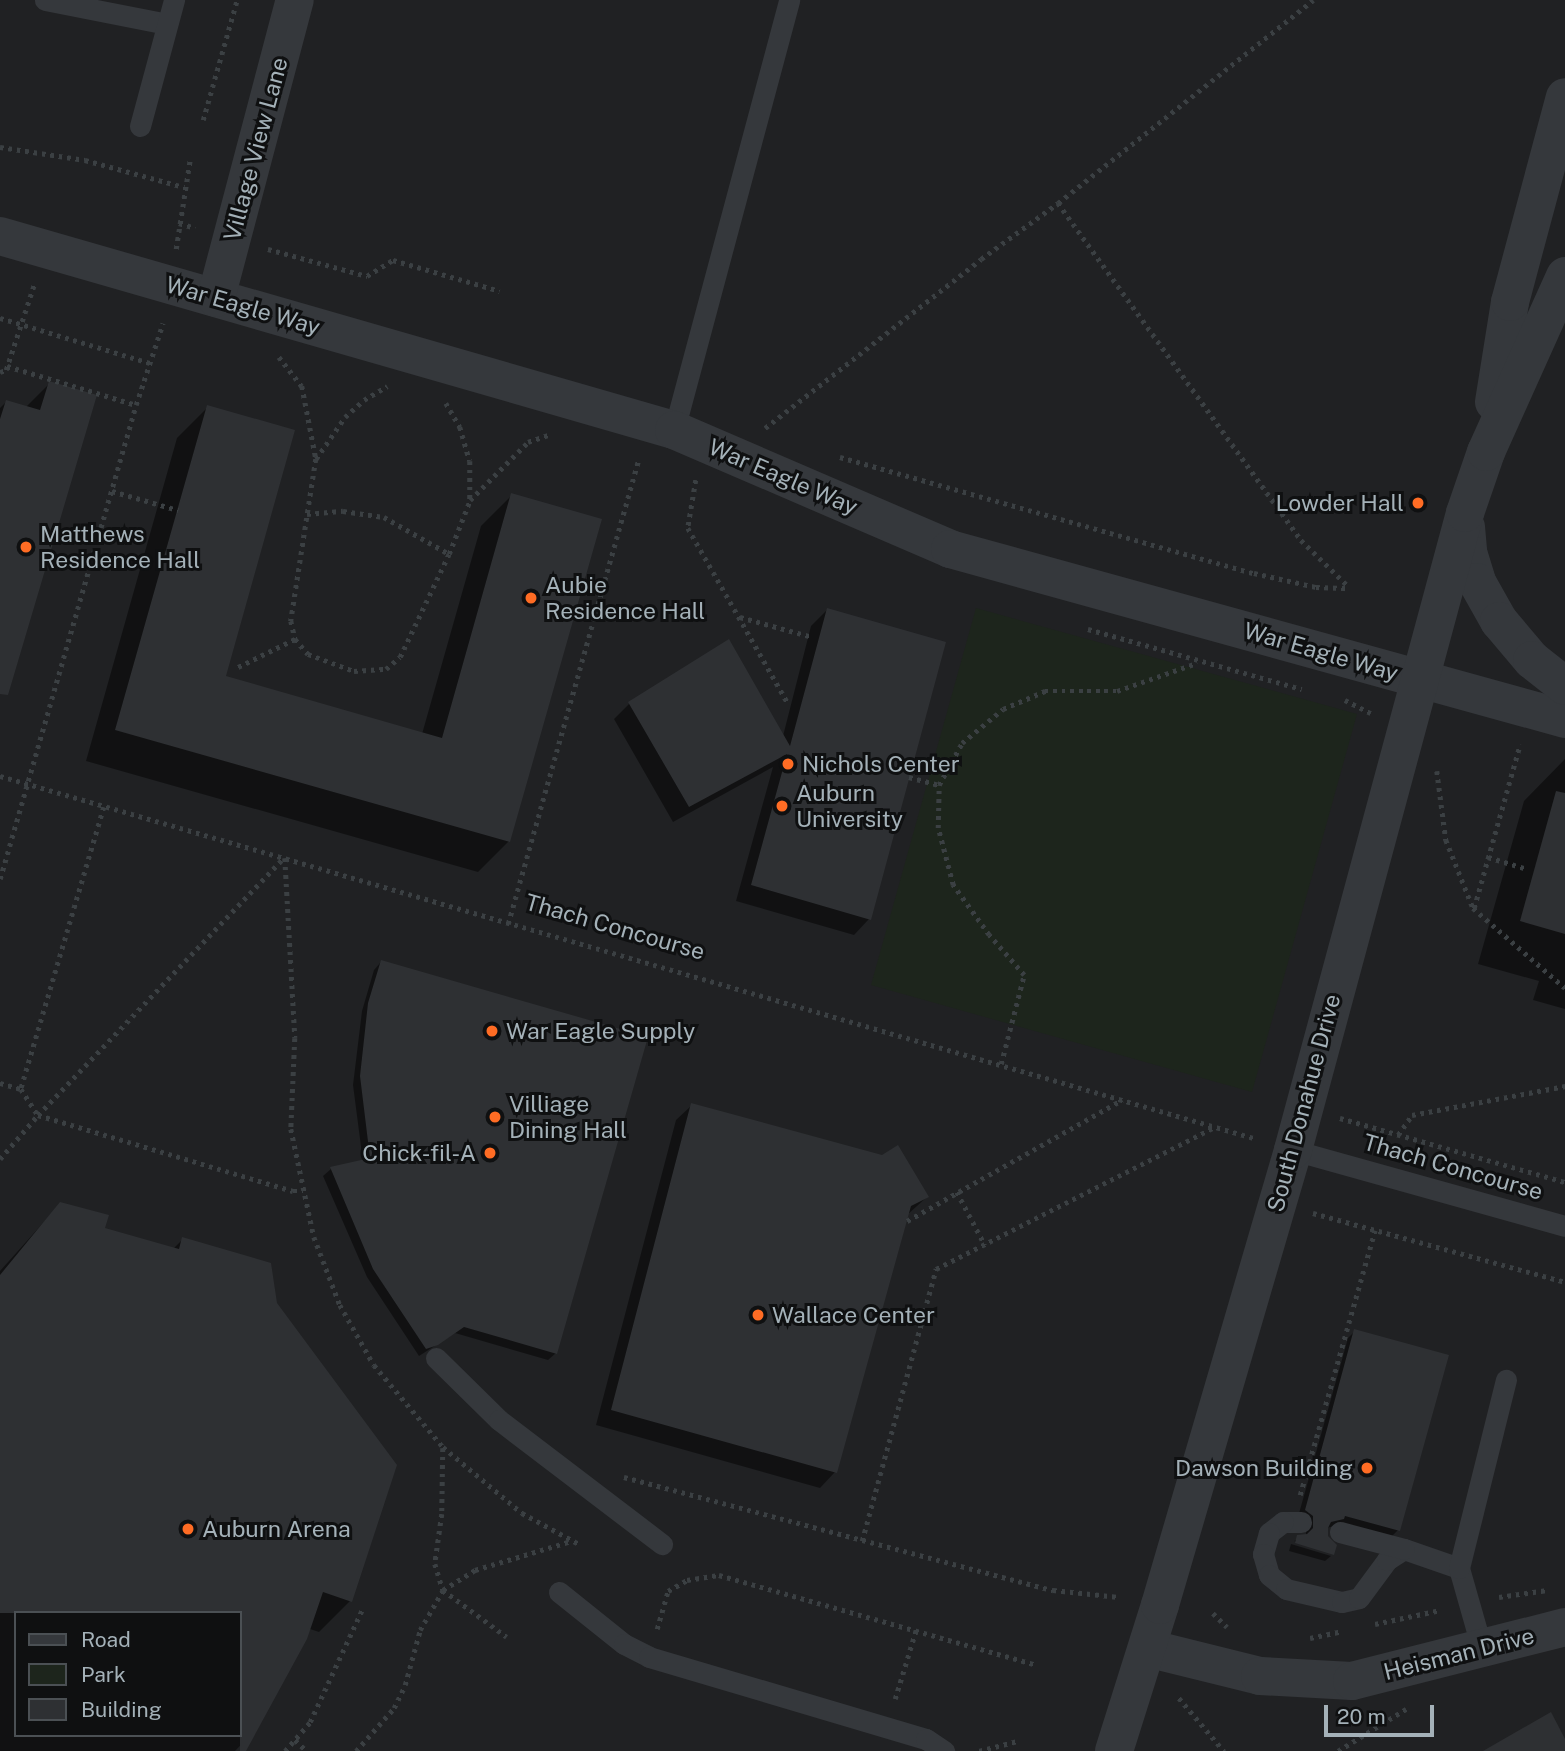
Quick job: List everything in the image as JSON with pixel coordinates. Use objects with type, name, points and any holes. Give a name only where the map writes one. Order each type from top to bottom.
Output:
[{"type":"street","name":"Village View Lane","points":[[216,298],[295,0]]},
{"type":"street","name":"South Donahue Drive","points":[[1486,452],[1510,302],[1565,97]]},
{"type":"street","name":"War Eagle Way","points":[[0,236],[674,430],[950,549],[1565,719]]},
{"type":"street","name":"South Donahue Drive","points":[[1114,1751],[1310,1154],[1419,679],[1465,513],[1486,452],[1565,276]]},
{"type":"street","points":[[1465,513],[1468,552],[1477,582],[1499,621],[1532,660],[1565,686]]},
{"type":"street","name":"Heisman Drive","points":[[1147,1648],[1260,1676],[1352,1681],[1565,1627]]},
{"type":"lane","points":[[45,0],[167,24]]},
{"type":"lane","points":[[141,126],[174,0]]},
{"type":"lane","points":[[674,430],[789,0]]},
{"type":"lane","name":"Thach Concourse","points":[[1310,1154],[1565,1226]]},
{"type":"lane","points":[[436,1358],[499,1420],[662,1544]]},
{"type":"lane","points":[[1482,1649],[1459,1568],[1506,1380]]},
{"type":"lane","points":[[1299,1513],[1269,1533],[1263,1554],[1269,1575],[1286,1589],[1342,1602],[1359,1598],[1381,1566],[1404,1549]]},
{"type":"lane","points":[[1340,1532],[1404,1549],[1459,1568]]},
{"type":"lane","points":[[559,1592],[624,1643],[649,1657],[926,1739],[944,1751]]},
{"type":"path","points":[[202,120],[237,0]]},
{"type":"path","points":[[756,434],[981,259],[1058,203],[1313,0]]},
{"type":"path","points":[[0,146],[85,160],[184,187]]},
{"type":"path","points":[[176,250],[190,160]]},
{"type":"path","points":[[837,457],[1254,573],[1316,587],[1350,588],[1301,540],[1058,203]]},
{"type":"path","points":[[255,245],[368,276],[393,260],[500,290]]},
{"type":"path","points":[[0,372],[7,366],[36,277]]},
{"type":"path","points":[[0,879],[136,405],[166,316]]},
{"type":"path","points":[[0,317],[150,363]]},
{"type":"path","points":[[272,351],[288,365],[302,386],[316,459],[291,621],[295,639],[308,654],[325,663],[355,671],[386,669],[400,657],[449,554],[470,500],[470,461],[460,427],[442,396]]},
{"type":"path","points":[[7,366],[136,405]]},
{"type":"path","points":[[316,459],[345,418],[364,400],[394,382]]},
{"type":"path","points":[[470,500],[528,442],[550,435]]},
{"type":"path","points":[[508,924],[640,454]]},
{"type":"path","points":[[697,472],[688,528],[788,703]]},
{"type":"path","points":[[112,491],[178,510]]},
{"type":"path","points":[[307,513],[343,511],[384,517],[449,554]]},
{"type":"path","points":[[739,617],[809,636]]},
{"type":"path","points":[[238,667],[295,639]]},
{"type":"path","points":[[1001,1064],[1024,975],[953,885],[938,828],[939,785],[962,743],[1003,709],[1045,691],[1117,691],[1199,662]]},
{"type":"path","points":[[1473,908],[1523,735]]},
{"type":"path","points":[[1435,761],[1447,840],[1473,908],[1565,988]]},
{"type":"path","name":"Thach Concourse","points":[[0,776],[1216,1126],[985,1245]]},
{"type":"path","points":[[909,777],[939,785]]},
{"type":"path","points":[[21,1089],[104,807]]},
{"type":"path","points":[[1488,857],[1525,868]]},
{"type":"path","points":[[0,1159],[38,1115],[285,858]]},
{"type":"path","points":[[285,858],[295,1038],[291,1129],[314,1237],[346,1315],[374,1365],[443,1447],[522,1513],[581,1545]]},
{"type":"path","points":[[0,1083],[21,1089],[38,1115],[293,1191],[303,1191]]},
{"type":"path","points":[[1398,1135],[1412,1115],[1565,1086]]},
{"type":"path","points":[[906,1221],[1122,1100]]},
{"type":"path","points":[[1339,1118],[1565,1182]]},
{"type":"path","points":[[862,1541],[936,1269],[985,1245],[957,1192]]},
{"type":"path","points":[[1311,1212],[1565,1282]]},
{"type":"path","points":[[1299,1513],[1375,1230]]},
{"type":"path","points":[[443,1447],[442,1514],[435,1564],[443,1590],[507,1637]]},
{"type":"path","points":[[612,1474],[1053,1590],[1119,1597]]},
{"type":"path","points":[[356,1751],[394,1708],[405,1685],[420,1630],[443,1590],[475,1570],[573,1540]]},
{"type":"path","points":[[649,1657],[668,1591],[687,1580],[719,1575],[1038,1665]]},
{"type":"path","points":[[1499,1597],[1552,1589]]},
{"type":"path","points":[[285,1751],[310,1722],[363,1608]]},
{"type":"path","points":[[887,1727],[916,1630]]},
{"type":"path","points":[[1179,1698],[1224,1751]]},
{"type":"path","points":[[295,1740],[307,1751]]},
{"type":"path","points":[[979,1751],[1018,1741]]},
{"type":"shaded area","name":"Auburn University","points":[[0,0],[1565,0],[1565,1751],[0,1751]]},
{"type":"green space","points":[[976,608],[1357,714],[1252,1092],[871,985]]},
{"type":"building","name":"Matthews Residence Hall","points":[[49,381],[97,395],[8,695],[0,694],[0,419],[6,400],[40,410]]},
{"type":"building","name":"Aubie Residence Hall","points":[[207,405],[295,430],[226,676],[442,738],[511,493],[602,519],[510,842],[115,730]]},
{"type":"building","name":"Nichols Center","points":[[827,608],[946,642],[871,920],[751,885],[787,754],[689,807],[628,702],[729,639],[790,746]]},
{"type":"building","points":[[1556,791],[1565,793],[1565,934],[1520,921]]},
{"type":"building","name":"Villiage Dining Hall","points":[[381,960],[648,1037],[557,1354],[464,1327],[438,1345],[426,1349],[373,1269],[330,1167],[370,1158],[360,1076],[368,1003]]},
{"type":"building","name":"Wallace Center","points":[[691,1103],[882,1155],[898,1145],[929,1197],[911,1206],[837,1473],[611,1410]]},
{"type":"building","name":"Auburn Arena","points":[[60,1202],[109,1215],[105,1228],[179,1249],[182,1237],[271,1263],[277,1303],[397,1465],[352,1602],[323,1592],[307,1639],[246,1751],[240,1751],[242,1611],[0,1613],[0,1275]]},
{"type":"building","name":"Dawson Building","points":[[1354,1329],[1449,1355],[1400,1531],[1345,1516],[1344,1519],[1331,1522],[1328,1528],[1328,1536],[1337,1545],[1334,1555],[1295,1543],[1297,1535],[1307,1534],[1313,1528],[1313,1516],[1305,1510]]},
{"type":"building","points":[[1551,1712],[1565,1739],[1565,1751],[1483,1751]]},
{"type":"place","name":"Lowder Hall","points":[[1418,503]]},
{"type":"place","name":"Matthews Residence Hall","points":[[26,547]]},
{"type":"place","name":"Aubie Residence Hall","points":[[531,598]]},
{"type":"place","name":"Nichols Center","points":[[788,764]]},
{"type":"place","name":"Auburn University","points":[[782,806]]},
{"type":"place","name":"War Eagle Supply","points":[[492,1031]]},
{"type":"place","name":"Villiage Dining Hall","points":[[495,1117]]},
{"type":"place","name":"Chick-fil-A","points":[[490,1153]]},
{"type":"place","name":"Wallace Center","points":[[758,1315]]},
{"type":"place","name":"Dawson Building","points":[[1367,1468]]},
{"type":"place","name":"Auburn Arena","points":[[188,1529]]}]
